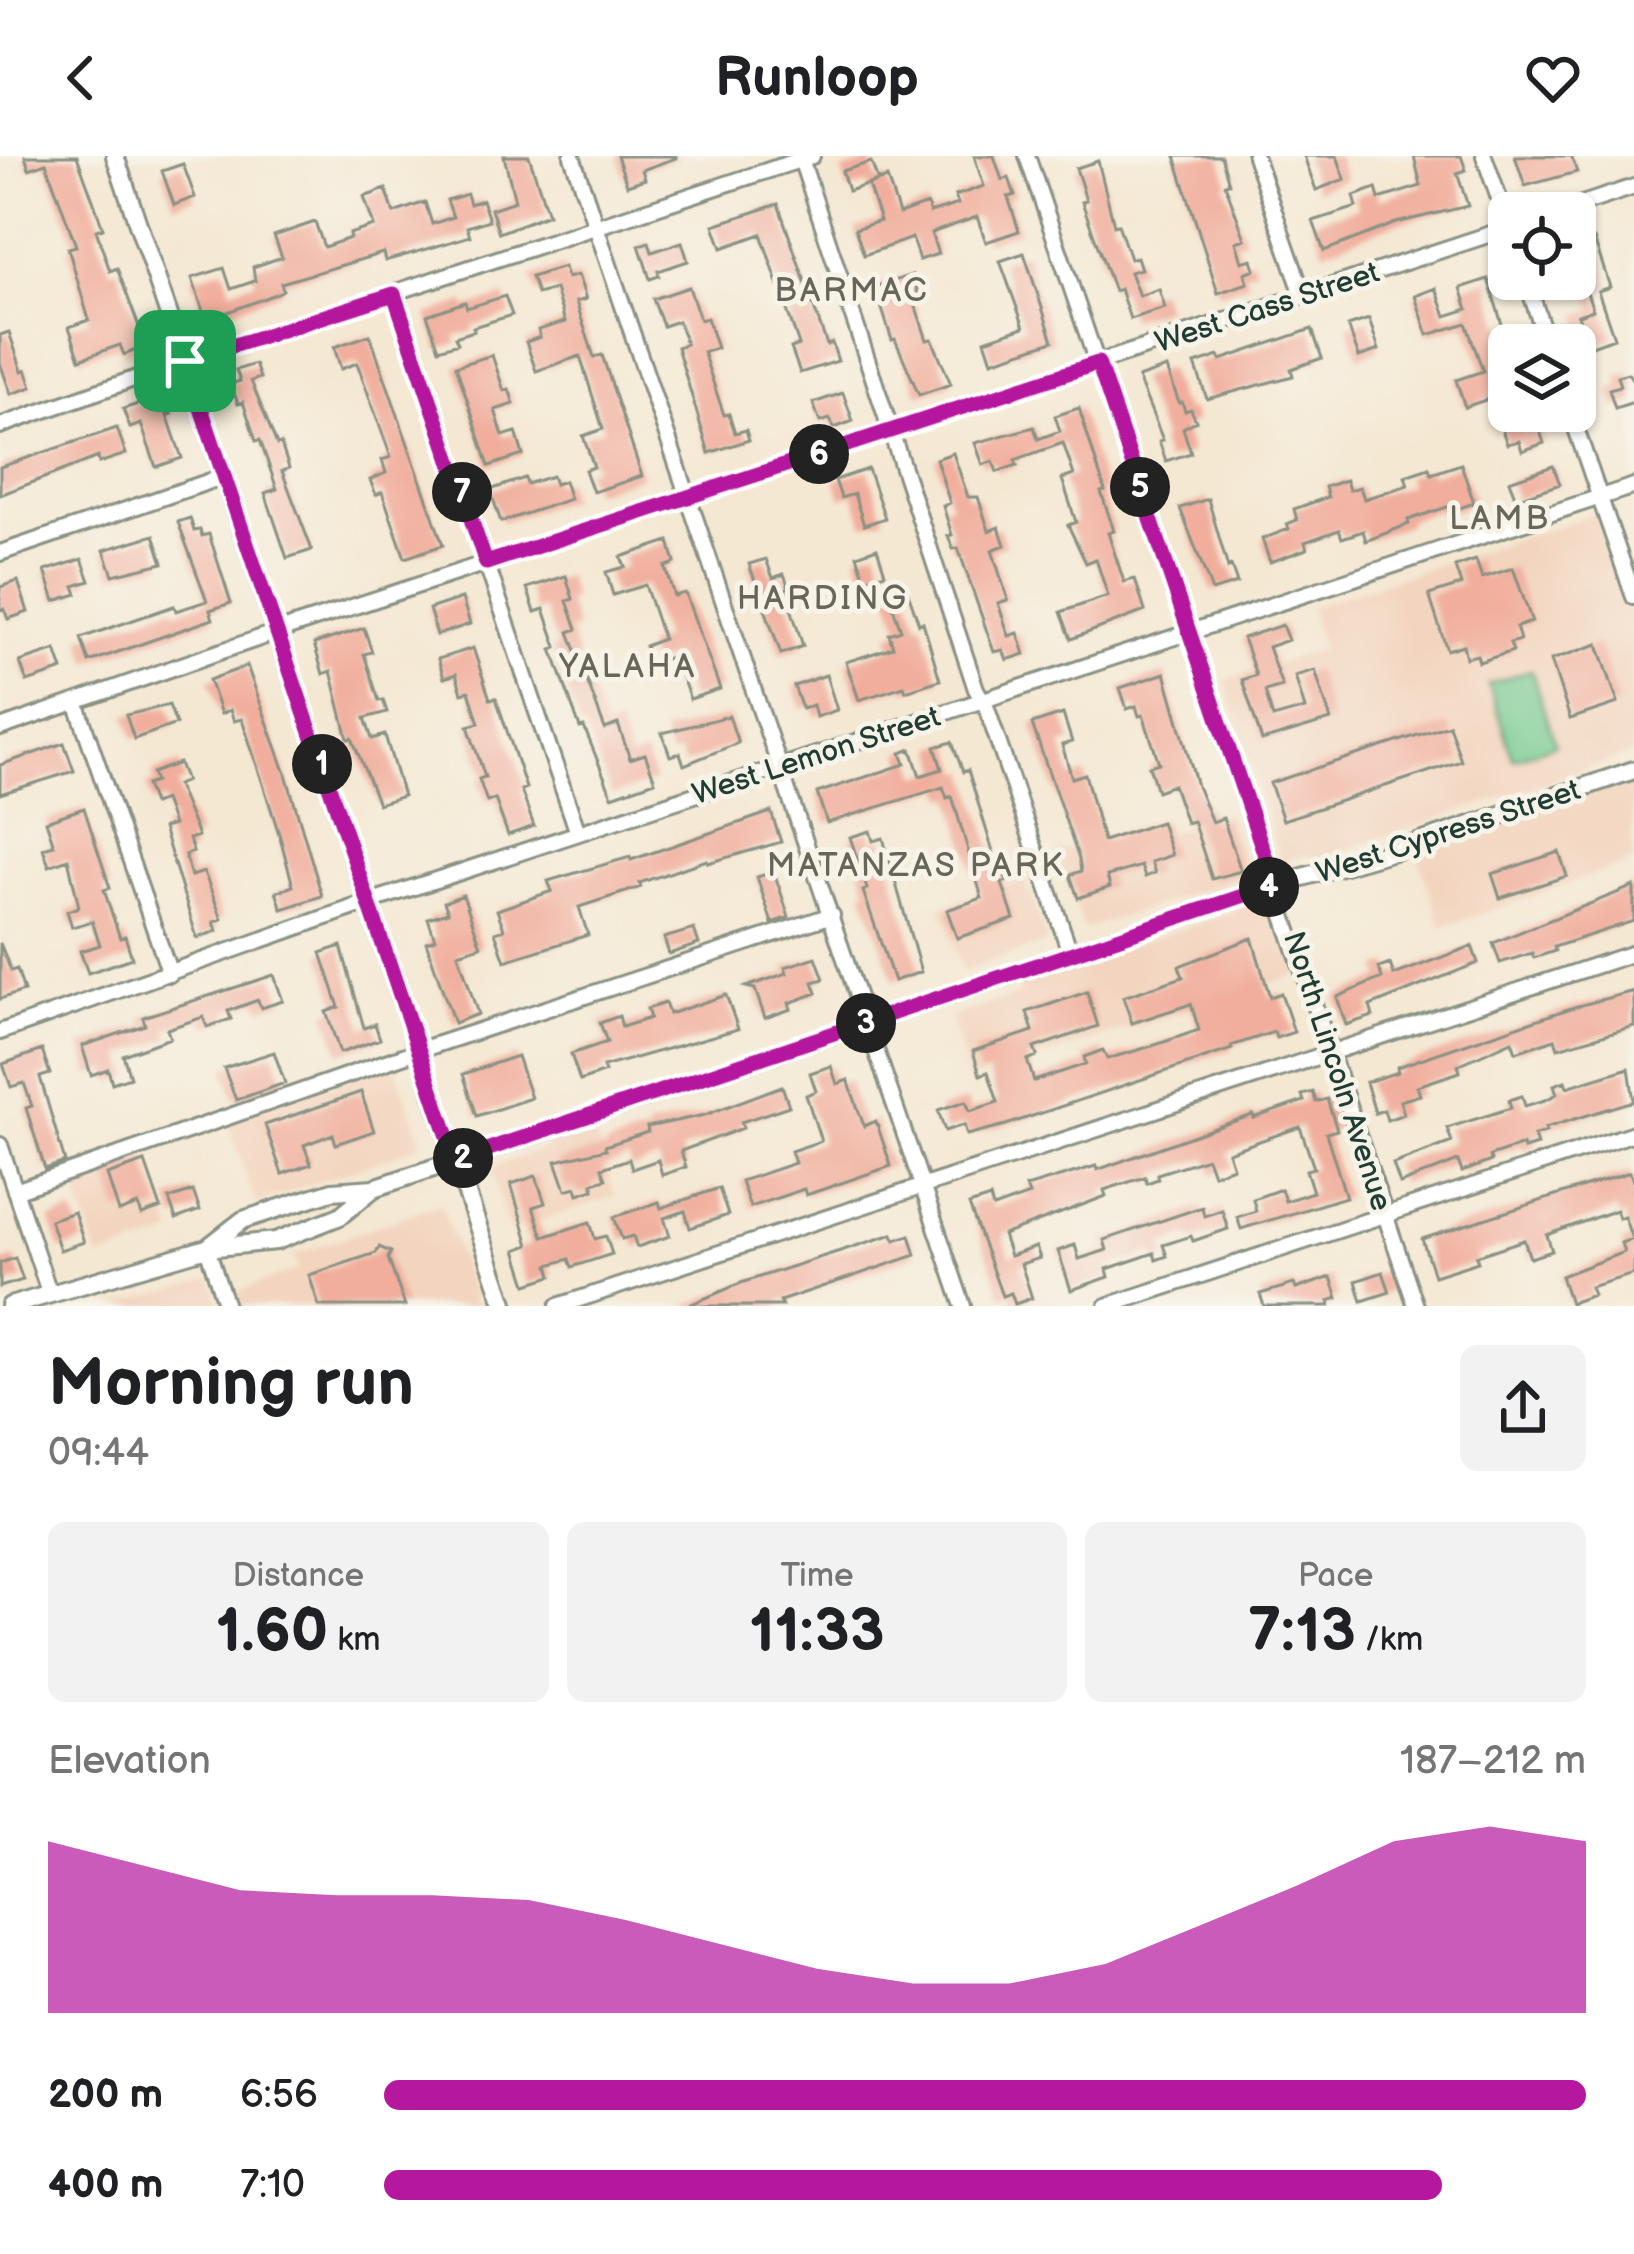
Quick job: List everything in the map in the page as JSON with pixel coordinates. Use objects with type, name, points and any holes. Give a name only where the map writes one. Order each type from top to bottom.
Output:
[{"type":"street","points":[[115,156],[505,1306]]},
{"type":"street","points":[[572,156],[963,1306]]},
{"type":"street","name":"North Lincoln Avenue","points":[[1027,156],[1415,1306]]},
{"type":"street","points":[[1255,156],[1303,295]]},
{"type":"street","points":[[1484,156],[1496,192]]},
{"type":"street","points":[[0,425],[804,157],[891,429],[1071,955]]},
{"type":"street","points":[[1596,200],[1634,187]]},
{"type":"street","name":"West Cass Street","points":[[0,728],[277,632],[1488,235]]},
{"type":"street","points":[[394,294],[578,833]]},
{"type":"street","points":[[1577,432],[1634,597]]},
{"type":"street","points":[[0,554],[225,476]]},
{"type":"street","name":"West Lemon Street","points":[[0,1033],[369,902],[1634,486]]},
{"type":"street","points":[[76,701],[170,974]]},
{"type":"street","name":"West Cypress Street","points":[[207,1248],[243,1220],[332,1191],[374,1188],[1275,885],[1634,770]]},
{"type":"street","points":[[15,1191],[420,1050],[832,916]]},
{"type":"street","points":[[558,1306],[1634,952]]},
{"type":"street","points":[[1107,1306],[1634,1133]]},
{"type":"street","points":[[0,1145],[49,1292]]},
{"type":"street","name":"West Cypress Street","points":[[10,1306],[207,1248],[275,1241],[340,1216],[374,1188]]},
{"type":"street","points":[[207,1248],[226,1306]]},
{"type":"shaded area","points":[[1597,513],[1634,620],[1634,753],[1321,858],[1302,855],[1281,863],[1225,680],[1322,649],[1309,607]]},
{"type":"shaded area","points":[[1634,779],[1634,861],[1442,927],[1416,851]]},
{"type":"shaded area","points":[[1228,812],[1249,875],[1084,929],[1056,853],[1162,818],[1168,833]]},
{"type":"shaded area","points":[[1026,879],[1047,942],[963,971],[941,907]]},
{"type":"shaded area","points":[[1262,902],[1274,905],[1299,974],[969,1080],[950,1017],[1019,995],[1017,983]]},
{"type":"shaded area","points":[[394,1063],[421,1137],[419,1146],[256,1204],[227,1119]]},
{"type":"shaded area","points":[[592,1123],[615,1196],[509,1231],[492,1171],[497,1165],[547,1148],[545,1141]]},
{"type":"shaded area","points":[[145,1149],[174,1234],[99,1259],[71,1174]]},
{"type":"shaded area","points":[[441,1203],[476,1306],[236,1306],[232,1294],[299,1269],[294,1255]]},
{"type":"shaded area","points":[[211,1279],[220,1306],[114,1306]]},
{"type":"green space","points":[[1531,670],[1555,745],[1513,759],[1488,684]]},
{"type":"building","points":[[25,156],[77,156],[103,228],[96,230],[110,271],[117,268],[146,346],[124,355],[120,345],[80,359],[69,327],[89,320],[68,248],[76,246],[46,163],[29,169]]},
{"type":"building","points":[[504,156],[529,156],[548,214],[499,233],[491,209],[515,201]]},
{"type":"building","points":[[617,156],[676,158],[642,170],[645,179],[627,185]]},
{"type":"building","points":[[974,156],[994,156],[1002,180],[1009,178],[1015,195],[1008,197],[1019,231],[986,242],[977,217],[931,233],[938,254],[919,260],[912,238],[864,255],[855,229],[880,221],[868,185],[887,178],[899,214],[927,204],[930,213],[958,204],[955,196],[984,186]]},
{"type":"building","points":[[1175,156],[1221,156],[1229,183],[1225,184],[1245,239],[1236,242],[1242,262],[1252,259],[1255,269],[1245,273],[1248,283],[1218,293]]},
{"type":"building","points":[[1304,156],[1337,156],[1345,179],[1316,190]]},
{"type":"building","points":[[1414,156],[1461,156],[1466,170],[1457,173],[1468,206],[1396,223],[1324,251],[1313,221],[1357,207],[1354,196],[1376,188],[1379,199],[1421,186]]},
{"type":"building","points":[[1515,156],[1571,156],[1577,172],[1525,186]]},
{"type":"building","points":[[1098,161],[1114,225],[1118,224],[1130,259],[1137,257],[1141,269],[1130,272],[1139,296],[1159,289],[1165,308],[1130,319],[1120,289],[1114,291],[1082,202],[1086,200],[1076,168]]},
{"type":"building","points":[[871,162],[878,181],[848,191],[842,171]]},
{"type":"building","points":[[183,164],[195,197],[174,205],[162,171]]},
{"type":"building","points":[[386,189],[394,213],[425,202],[432,224],[453,217],[447,200],[467,194],[470,204],[482,200],[489,220],[467,227],[470,236],[385,261],[383,253],[281,283],[283,290],[276,294],[206,320],[192,278],[224,268],[231,289],[255,281],[253,267],[282,257],[274,236],[315,222],[324,247],[350,238],[349,234],[374,226],[364,197]]},
{"type":"building","points":[[778,204],[827,345],[832,343],[838,361],[800,373],[791,348],[799,345],[761,234],[722,248],[714,225]]},
{"type":"building","points":[[649,242],[652,252],[682,242],[688,261],[658,271],[659,276],[650,279],[639,245]]},
{"type":"building","points":[[1596,245],[1610,287],[1598,291],[1614,338],[1596,344],[1596,324],[1581,324],[1578,315],[1593,310],[1590,300],[1596,300]]},
{"type":"building","points":[[1024,253],[1053,341],[992,361],[985,340],[1024,327],[1000,261]]},
{"type":"building","points":[[564,267],[567,278],[578,275],[586,299],[576,302],[594,357],[602,355],[642,476],[593,492],[585,470],[594,467],[583,436],[603,429],[580,356],[536,371],[526,342],[540,337],[538,330],[565,322],[555,289],[537,294],[531,277]]},
{"type":"building","points":[[912,275],[920,299],[914,301],[927,340],[932,339],[951,384],[919,395],[892,340],[875,287]]},
{"type":"building","points":[[1488,279],[1488,300],[1494,300],[1502,324],[1488,324],[1488,399],[1465,407],[1456,380],[1483,371],[1466,323],[1428,335],[1415,296],[1436,288],[1446,316],[1468,309],[1461,288]]},
{"type":"building","points":[[689,287],[700,320],[707,318],[717,348],[703,352],[724,415],[729,414],[735,433],[746,430],[749,440],[709,453],[677,347],[686,344],[678,321],[663,326],[653,299]]},
{"type":"building","points":[[505,296],[512,315],[473,327],[474,331],[455,337],[458,343],[439,349],[427,315],[465,302],[467,308]]},
{"type":"building","points":[[1369,319],[1379,350],[1359,357],[1348,326]]},
{"type":"building","points":[[1312,329],[1322,358],[1291,369],[1293,376],[1207,399],[1195,364],[1219,356],[1221,360]]},
{"type":"building","points":[[9,332],[32,387],[11,394],[0,363],[0,335]]},
{"type":"building","points":[[370,335],[443,545],[405,558],[382,492],[376,495],[370,480],[386,473],[382,460],[391,457],[357,363],[341,369],[334,347]]},
{"type":"building","points":[[492,355],[504,391],[509,389],[514,404],[495,410],[503,436],[516,432],[523,455],[489,466],[456,366]]},
{"type":"building","points":[[255,364],[260,378],[251,381],[277,445],[281,444],[289,468],[282,471],[312,550],[287,558],[265,493],[277,489],[260,440],[256,441],[243,402],[238,404],[231,384],[240,381],[236,370]]},
{"type":"building","points":[[1167,368],[1179,403],[1185,411],[1191,409],[1196,421],[1183,428],[1191,453],[1166,461],[1159,441],[1163,440],[1138,378]]},
{"type":"building","points":[[1628,373],[1634,382],[1634,402],[1615,408],[1609,389],[1620,386],[1617,376]]},
{"type":"building","points":[[843,393],[853,421],[834,428],[830,419],[820,422],[813,403]]},
{"type":"building","points":[[165,395],[182,458],[156,467],[141,424],[130,428],[123,409]]},
{"type":"building","points":[[1079,408],[1105,491],[1101,492],[1114,531],[1108,533],[1124,582],[1135,579],[1145,611],[1071,639],[1061,612],[1108,596],[1096,559],[1086,563],[1068,525],[1076,522],[1062,479],[1074,475],[1063,443],[1015,460],[1017,465],[997,472],[993,461],[983,465],[975,443],[1034,427],[1038,439],[1060,431],[1055,416]]},
{"type":"building","points":[[117,428],[126,454],[99,463],[98,457],[0,495],[0,467]]},
{"type":"building","points":[[1503,432],[1540,432],[1544,443],[1522,451],[1519,441],[1507,444]]},
{"type":"building","points":[[953,453],[968,497],[978,497],[989,531],[999,527],[1005,545],[992,550],[1008,600],[998,603],[1009,636],[1018,633],[1025,654],[1007,660],[1003,650],[994,652],[958,548],[953,549],[948,536],[952,535],[943,506],[950,503],[936,459]]},
{"type":"building","points":[[1461,464],[1474,503],[1408,520],[1409,524],[1366,541],[1363,531],[1342,538],[1339,530],[1305,542],[1307,549],[1270,562],[1262,539],[1289,529],[1287,524],[1297,520],[1294,509],[1328,497],[1325,487],[1346,480],[1349,490],[1360,487],[1364,499],[1408,485],[1405,476]]},
{"type":"building","points":[[1553,466],[1560,484],[1516,499],[1509,481]]},
{"type":"building","points":[[868,469],[885,518],[864,525],[854,494],[841,498],[835,480]]},
{"type":"building","points":[[552,476],[555,484],[564,481],[570,499],[501,522],[490,490],[525,478],[527,484]]},
{"type":"building","points":[[1208,499],[1228,568],[1231,566],[1237,583],[1212,591],[1180,508]]},
{"type":"building","points":[[190,518],[194,531],[209,534],[231,603],[210,610],[213,619],[89,662],[81,638],[174,606],[176,611],[207,601],[178,522]]},
{"type":"building","points":[[154,535],[163,563],[113,575],[104,550]]},
{"type":"building","points":[[669,541],[675,563],[665,567],[674,596],[685,593],[720,689],[690,699],[674,656],[651,664],[645,646],[663,639],[645,585],[613,595],[606,572],[625,567],[621,557]]},
{"type":"building","points":[[877,548],[885,573],[865,579],[857,555]]},
{"type":"building","points":[[82,559],[90,581],[74,586],[77,594],[55,601],[45,571]]},
{"type":"building","points":[[766,559],[773,578],[784,574],[803,646],[781,654],[749,564]]},
{"type":"building","points":[[1476,560],[1482,578],[1513,568],[1532,622],[1516,627],[1520,640],[1510,643],[1513,651],[1479,662],[1477,655],[1466,658],[1463,645],[1447,650],[1429,595],[1461,585],[1455,567]]},
{"type":"building","points":[[566,576],[573,599],[567,601],[577,629],[569,632],[605,729],[618,724],[630,759],[645,754],[655,781],[612,796],[584,727],[580,728],[552,649],[557,647],[544,609],[535,612],[527,588]]},
{"type":"building","points":[[18,581],[28,612],[8,619],[4,609],[0,610],[0,587]]},
{"type":"building","points":[[906,587],[919,624],[923,622],[940,680],[859,700],[846,662],[893,647],[889,634],[901,630],[888,593]]},
{"type":"building","points":[[462,598],[470,624],[437,635],[429,609]]},
{"type":"building","points":[[1282,625],[1288,640],[1268,647],[1282,686],[1265,691],[1273,718],[1305,709],[1295,676],[1315,670],[1331,720],[1262,741],[1242,680],[1256,675],[1243,638]]},
{"type":"building","points":[[364,628],[372,652],[364,654],[387,712],[365,718],[372,739],[385,735],[403,796],[378,804],[352,738],[348,739],[331,671],[323,674],[314,644]]},
{"type":"building","points":[[1598,644],[1618,703],[1570,719],[1551,660]]},
{"type":"building","points":[[473,648],[490,699],[496,698],[534,826],[508,835],[495,799],[487,802],[479,779],[485,777],[468,726],[479,723],[469,691],[462,693],[456,674],[444,678],[438,659]]},
{"type":"building","points":[[56,650],[63,670],[27,682],[20,662]]},
{"type":"building","points":[[247,666],[322,896],[282,909],[276,892],[293,886],[280,837],[242,719],[234,721],[230,710],[221,714],[209,680]]},
{"type":"building","points":[[1165,673],[1197,786],[1212,822],[1223,818],[1241,871],[1212,879],[1193,821],[1186,823],[1173,785],[1157,791],[1149,766],[1159,763],[1143,715],[1139,716],[1136,706],[1127,709],[1120,688]]},
{"type":"building","points":[[826,675],[837,710],[816,717],[813,705],[802,709],[794,686]]},
{"type":"building","points":[[169,705],[176,724],[134,739],[126,715]]},
{"type":"building","points":[[1063,714],[1072,742],[1062,745],[1072,778],[1085,774],[1103,841],[1161,822],[1172,855],[1151,862],[1155,873],[1145,877],[1141,866],[1107,876],[1110,887],[1078,898],[1070,875],[1081,871],[1079,859],[1032,724]]},
{"type":"building","points":[[729,716],[738,743],[684,765],[680,753],[670,756],[662,733]]},
{"type":"building","points":[[1449,725],[1461,761],[1283,820],[1270,783]]},
{"type":"building","points":[[952,742],[963,772],[968,770],[998,868],[1002,866],[1007,881],[1002,883],[1014,919],[957,938],[947,910],[982,898],[952,796],[947,798],[943,787],[827,823],[817,793],[905,764],[901,753],[911,749],[920,776],[942,769],[935,747]]},
{"type":"building","points":[[64,743],[74,771],[0,794],[0,765]]},
{"type":"building","points":[[179,763],[186,781],[177,785],[198,836],[189,839],[193,852],[185,855],[191,876],[204,872],[222,919],[214,922],[217,931],[197,938],[163,828],[173,825],[164,800],[153,804],[146,785],[155,782],[152,773]]},
{"type":"building","points":[[84,808],[110,888],[104,890],[132,958],[88,973],[80,951],[100,945],[92,921],[72,927],[67,911],[79,907],[68,859],[49,866],[43,848],[54,845],[46,821]]},
{"type":"building","points":[[771,812],[781,842],[707,860],[579,907],[588,935],[505,961],[495,932],[504,929],[497,910],[552,891],[548,881],[631,860]]},
{"type":"building","points":[[870,831],[873,841],[883,838],[921,972],[894,981],[850,837]]},
{"type":"building","points":[[1559,852],[1567,876],[1500,898],[1492,874]]},
{"type":"building","points":[[774,872],[789,917],[772,923],[757,877]]},
{"type":"building","points":[[1634,886],[1634,921],[1534,958],[1532,953],[1500,963],[1493,943]]},
{"type":"building","points":[[463,895],[481,946],[458,953],[478,1014],[454,1023],[426,942],[435,939],[428,918],[448,912],[444,902]]},
{"type":"building","points":[[694,929],[699,944],[669,954],[664,938]]},
{"type":"building","points":[[1252,938],[1270,997],[1281,993],[1294,1032],[1276,1038],[1274,1032],[1006,1125],[967,1135],[964,1125],[945,1131],[938,1110],[966,1101],[970,1111],[998,1102],[988,1072],[980,1075],[973,1051],[1033,1031],[1027,1012],[1087,992],[1098,1026],[1034,1048],[1037,1056],[1027,1060],[1034,1081],[1086,1064],[1084,1057],[1103,1050],[1107,1059],[1152,1046],[1199,1030],[1191,1004],[1132,1023],[1123,997],[1183,977],[1179,966]]},
{"type":"building","points":[[0,943],[24,991],[0,999]]},
{"type":"building","points":[[341,946],[364,1028],[375,1024],[380,1039],[340,1053],[326,1012],[339,1007],[321,953]]},
{"type":"building","points":[[1472,946],[1478,963],[1370,1006],[1373,1016],[1346,1025],[1337,997],[1382,978],[1379,968],[1390,964],[1394,975]]},
{"type":"building","points":[[816,957],[824,979],[813,982],[817,993],[765,1018],[755,989],[746,987]]},
{"type":"building","points":[[274,975],[283,1001],[261,1008],[258,1000],[228,1011],[231,1019],[207,1027],[203,1017],[167,1029],[170,1038],[123,1055],[130,1077],[112,1083],[108,1069],[91,1075],[82,1046],[145,1025],[143,1017]]},
{"type":"building","points":[[1634,991],[1634,1026],[1558,1048],[1555,1039],[1516,1052],[1512,1041],[1458,1065],[1460,1072],[1417,1086],[1420,1095],[1400,1101],[1404,1114],[1387,1120],[1384,1110],[1375,1113],[1366,1082],[1398,1072],[1397,1067]]},
{"type":"building","points":[[726,995],[738,1029],[603,1067],[605,1072],[580,1081],[571,1054],[607,1042],[600,1023],[619,1016],[622,1027],[650,1018],[647,1009],[665,1003],[669,1014]]},
{"type":"building","points":[[42,1050],[50,1074],[40,1077],[65,1162],[45,1169],[26,1108],[32,1106],[24,1083],[11,1087],[3,1064]]},
{"type":"building","points":[[274,1052],[285,1083],[236,1100],[224,1068]]},
{"type":"building","points":[[517,1056],[531,1098],[477,1116],[463,1074]]},
{"type":"building","points":[[831,1066],[837,1084],[848,1080],[864,1126],[876,1121],[891,1166],[806,1195],[804,1189],[750,1207],[741,1181],[795,1163],[791,1151],[821,1141],[806,1095],[816,1091],[810,1073]]},
{"type":"building","points":[[1629,1068],[1634,1101],[1545,1128],[1546,1132],[1534,1135],[1537,1145],[1490,1156],[1491,1161],[1462,1172],[1458,1161],[1400,1184],[1393,1164],[1452,1142],[1447,1128],[1511,1108],[1509,1100],[1522,1096],[1525,1106],[1545,1100],[1557,1094],[1554,1085],[1565,1081],[1567,1087]]},
{"type":"building","points":[[782,1086],[789,1106],[741,1122],[743,1128],[681,1151],[686,1167],[662,1175],[658,1160],[632,1169],[629,1159],[602,1168],[606,1179],[592,1183],[594,1189],[578,1194],[576,1187],[566,1190],[556,1161],[606,1149],[648,1132],[647,1127],[705,1115]]},
{"type":"building","points":[[361,1092],[374,1131],[336,1144],[333,1134],[304,1145],[311,1164],[282,1174],[265,1125]]},
{"type":"building","points":[[1313,1092],[1316,1102],[1327,1099],[1337,1130],[1326,1133],[1346,1197],[1241,1229],[1237,1217],[1256,1211],[1253,1199],[1281,1189],[1285,1201],[1313,1192],[1306,1170],[1314,1168],[1300,1127],[1228,1152],[1233,1167],[1213,1174],[1207,1158],[1157,1174],[1158,1179],[1147,1183],[1145,1177],[1104,1190],[1106,1196],[1003,1235],[1010,1256],[1036,1247],[1040,1258],[1021,1264],[1032,1298],[1015,1304],[1011,1293],[1002,1296],[969,1205],[990,1198],[993,1208],[1029,1195],[1026,1187],[1096,1166],[1097,1170],[1304,1101],[1302,1095]]},
{"type":"building","points":[[145,1162],[161,1208],[142,1215],[138,1205],[119,1212],[107,1175]]},
{"type":"building","points":[[1630,1172],[1634,1274],[1590,1287],[1593,1295],[1570,1303],[1561,1276],[1624,1252],[1621,1243],[1632,1239],[1624,1216],[1619,1218],[1616,1210],[1547,1235],[1552,1251],[1530,1258],[1524,1240],[1434,1276],[1422,1239]]},
{"type":"building","points":[[536,1176],[545,1203],[533,1207],[543,1237],[590,1222],[595,1239],[606,1236],[612,1254],[572,1267],[569,1259],[549,1265],[552,1276],[527,1284],[516,1250],[529,1245],[511,1184]]},
{"type":"building","points":[[719,1188],[728,1215],[690,1228],[685,1211],[664,1218],[670,1236],[637,1247],[633,1236],[622,1239],[614,1217],[659,1202],[661,1208]]},
{"type":"building","points":[[193,1191],[200,1210],[176,1219],[169,1199]]},
{"type":"building","points":[[1202,1207],[1204,1216],[1222,1210],[1228,1229],[1163,1245],[1167,1256],[1156,1260],[1154,1253],[1107,1269],[1109,1277],[1071,1290],[1058,1251],[1075,1245],[1079,1259],[1107,1250],[1104,1240]]},
{"type":"building","points":[[74,1212],[84,1242],[60,1250],[50,1220]]},
{"type":"building","points":[[893,1234],[895,1240],[910,1235],[916,1255],[780,1301],[782,1306],[687,1306],[741,1283]]},
{"type":"building","points":[[379,1247],[391,1252],[388,1258],[405,1306],[319,1306],[309,1275],[376,1253]]},
{"type":"building","points":[[15,1258],[23,1280],[0,1287],[0,1263]]},
{"type":"building","points":[[1383,1272],[1390,1292],[1362,1301],[1356,1281]]},
{"type":"building","points":[[1331,1277],[1338,1298],[1329,1301],[1330,1306],[1264,1306],[1260,1294],[1294,1284],[1296,1289]]},
{"type":"district","name":"BARMAC","points":[[852,289]]},
{"type":"district","name":"LAMB","points":[[1500,517]]},
{"type":"district","name":"HARDING","points":[[823,597]]},
{"type":"district","name":"YALAHA","points":[[628,665]]},
{"type":"district","name":"MATANZAS PARK","points":[[916,864]]},
{"type":"route","points":[[394,294],[486,563],[1098,363],[1275,885],[456,1160],[185,361],[394,294]]}]
